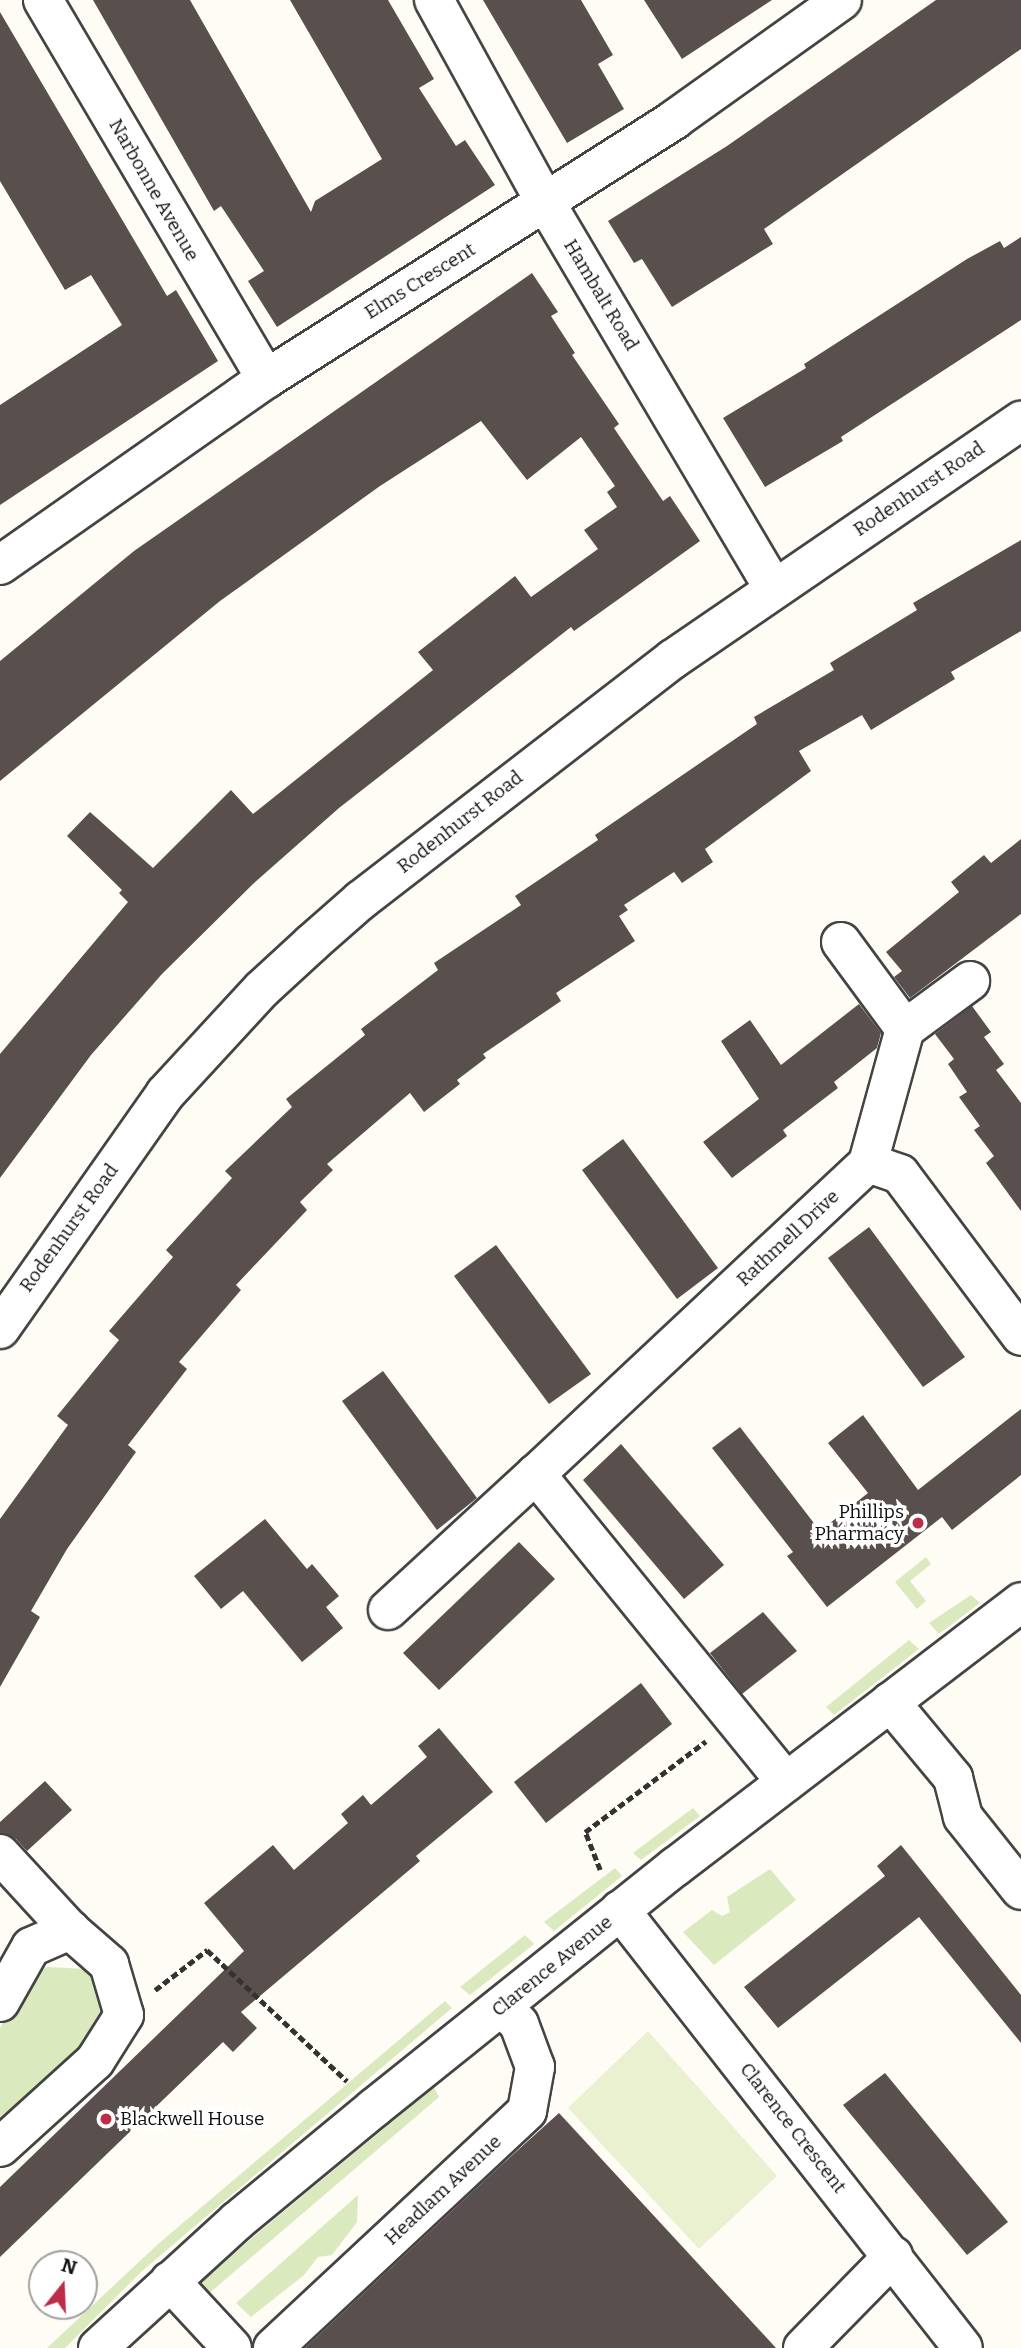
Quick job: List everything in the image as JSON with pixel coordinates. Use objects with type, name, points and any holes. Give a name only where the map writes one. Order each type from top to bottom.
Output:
[{"type":"street","name":"Narbonne Avenue","points":[[43,0],[266,379]]},
{"type":"street","name":"Hambalt Road","points":[[434,0],[544,200],[773,587]]},
{"type":"street","name":"Elms Crescent","points":[[0,565],[266,379],[675,118],[842,0]]},
{"type":"street","name":"Rodenhurst Road","points":[[0,1329],[166,1094],[262,989],[361,900],[773,587],[1021,421]]},
{"type":"street","points":[[841,942],[905,1029]]},
{"type":"street","points":[[970,981],[905,1029],[868,1163],[900,1174],[1021,1336]]},
{"type":"street","name":"Rathmell Drive","points":[[388,1610],[868,1163]]},
{"type":"street","points":[[536,1474],[786,1782]]},
{"type":"street","name":"Clarence Avenue","points":[[98,2348],[170,2281],[374,2108],[620,1910],[1021,1602]]},
{"type":"street","points":[[890,1702],[953,1778],[963,1816],[1021,1890]]},
{"type":"street","points":[[0,1854],[70,1930],[109,1964],[124,2015],[95,2061],[0,2147]]},
{"type":"street","name":"Clarence Crescent","points":[[620,1910],[963,2348]]},
{"type":"street","points":[[0,2002],[30,1947],[70,1930]]},
{"type":"street","name":"Headlam Avenue","points":[[273,2348],[527,2111],[535,2067],[519,2024],[501,2006]]},
{"type":"street","points":[[803,2348],[893,2256]]},
{"type":"street","points":[[170,2281],[232,2348]]},
{"type":"path","points":[[600,1870],[585,1832],[707,1740]]},
{"type":"path","points":[[124,2015],[207,1951],[374,2108]]},
{"type":"green space","points":[[926,1557],[931,1564],[910,1581],[926,1601],[917,1609],[895,1582]]},
{"type":"green space","points":[[971,1595],[980,1603],[939,1634],[929,1623]]},
{"type":"green space","points":[[909,1640],[919,1649],[834,1715],[826,1707]]},
{"type":"green space","points":[[693,1808],[700,1816],[641,1860],[633,1853]]},
{"type":"green space","points":[[615,1868],[622,1876],[554,1931],[544,1922]]},
{"type":"green space","points":[[770,1869],[796,1900],[714,1965],[683,1932],[712,1910],[722,1916],[730,1912],[727,1897]]},
{"type":"green space","points":[[525,1935],[534,1944],[470,1995],[460,1987]]},
{"type":"green space","points":[[46,1967],[86,1969],[104,1992],[101,2032],[0,2134],[0,2028],[18,1994]]},
{"type":"green space","points":[[445,2001],[452,2008],[142,2271],[98,2315],[98,2300],[158,2244]]},
{"type":"green space","points":[[648,2031],[777,2176],[699,2249],[568,2108]]},
{"type":"green space","points":[[434,2087],[439,2097],[193,2307],[199,2282]]},
{"type":"green space","points":[[358,2195],[357,2222],[332,2255],[318,2257],[304,2275],[251,2317],[236,2303]]},
{"type":"green space","points":[[77,2320],[93,2320],[65,2348],[47,2348]]},
{"type":"building","points":[[93,0],[190,0],[311,212],[315,201],[382,159],[290,0],[388,0],[434,79],[419,88],[456,146],[465,140],[495,185],[277,327],[248,281],[264,271],[221,206],[214,211]]},
{"type":"building","points":[[483,0],[581,0],[613,55],[598,64],[624,109],[567,143]]},
{"type":"building","points":[[644,0],[772,0],[682,59]]},
{"type":"building","points":[[936,0],[1021,0],[1021,49],[764,229],[773,244],[672,307],[642,259],[634,263],[608,221],[727,146]]},
{"type":"building","points":[[0,12],[167,296],[176,290],[218,361],[0,505],[0,405],[122,325],[91,275],[65,290],[0,181]]},
{"type":"building","points":[[1021,237],[1021,320],[841,437],[843,441],[765,487],[723,418],[806,368],[804,364],[967,259],[1000,241],[1004,248]]},
{"type":"building","points":[[532,273],[558,312],[551,316],[575,353],[572,355],[619,424],[614,428],[663,501],[670,496],[700,541],[574,631],[571,627],[339,808],[253,884],[162,974],[91,1055],[0,1178],[0,1054],[128,902],[119,893],[122,890],[67,836],[90,812],[153,868],[231,790],[253,814],[433,670],[418,652],[515,576],[531,597],[598,549],[584,530],[617,507],[607,492],[615,486],[581,437],[527,480],[481,421],[380,486],[220,601],[0,781],[0,661],[134,551]]},
{"type":"building","points":[[1021,540],[1021,631],[951,672],[955,679],[871,730],[862,715],[799,751],[811,771],[705,849],[713,862],[682,883],[674,872],[624,905],[628,910],[619,916],[635,941],[556,993],[561,1001],[483,1054],[486,1058],[457,1080],[460,1084],[424,1112],[410,1093],[327,1164],[333,1170],[300,1202],[307,1210],[236,1285],[241,1290],[179,1362],[187,1369],[128,1445],[136,1452],[67,1549],[31,1611],[40,1617],[0,1687],[0,1519],[68,1425],[57,1416],[119,1340],[109,1331],[173,1257],[166,1250],[232,1178],[225,1171],[292,1107],[286,1099],[365,1035],[361,1029],[438,970],[434,963],[521,905],[515,896],[598,840],[595,835],[757,724],[754,717],[834,670],[830,663],[917,610],[913,603]]},
{"type":"building","points":[[1021,839],[1021,914],[910,998],[894,977],[902,971],[886,952],[959,892],[951,882],[984,855],[991,863]]},
{"type":"building","points":[[859,1004],[881,1033],[877,1048],[834,1082],[838,1088],[783,1130],[787,1136],[732,1178],[703,1142],[759,1099],[721,1041],[750,1020],[781,1065]]},
{"type":"building","points":[[972,1006],[991,1032],[984,1037],[1004,1064],[996,1070],[1021,1103],[1021,1211],[986,1163],[994,1156],[974,1130],[980,1126],[959,1097],[967,1092],[948,1064],[954,1059],[935,1034]]},
{"type":"building","points":[[623,1139],[718,1268],[677,1299],[582,1170]]},
{"type":"building","points":[[869,1227],[965,1357],[923,1387],[828,1258]]},
{"type":"building","points":[[496,1245],[591,1374],[549,1404],[454,1276]]},
{"type":"building","points":[[383,1371],[477,1498],[437,1530],[342,1401]]},
{"type":"building","points":[[1021,1409],[1021,1475],[952,1530],[942,1517],[827,1607],[787,1556],[793,1552],[712,1448],[740,1427],[820,1531],[868,1493],[828,1443],[863,1415],[918,1490]]},
{"type":"building","points":[[621,1444],[724,1565],[684,1599],[583,1480]]},
{"type":"building","points":[[265,1519],[307,1569],[312,1564],[339,1596],[326,1607],[343,1628],[302,1662],[243,1591],[221,1609],[194,1576]]},
{"type":"building","points":[[519,1542],[555,1579],[439,1690],[403,1653]]},
{"type":"building","points":[[763,1612],[797,1651],[742,1694],[710,1653]]},
{"type":"building","points":[[641,1683],[672,1724],[546,1823],[514,1782]]},
{"type":"building","points":[[439,1728],[493,1792],[416,1856],[420,1861],[241,2012],[257,2028],[233,2052],[223,2042],[0,2257],[0,2187],[244,1951],[204,1903],[273,1845],[294,1870],[348,1823],[341,1814],[363,1795],[371,1805],[427,1757],[418,1746]]},
{"type":"building","points":[[45,1781],[72,1810],[27,1851],[16,1839],[0,1833],[0,1822]]},
{"type":"building","points":[[901,1845],[1021,1995],[1021,2043],[919,1917],[778,2028],[744,1987],[885,1876],[877,1866]]},
{"type":"building","points":[[885,2073],[1008,2222],[967,2255],[843,2105]]},
{"type":"building","points":[[559,2113],[776,2348],[305,2348],[498,2168]]},
{"type":"place","name":"Phillips Pharmacy","points":[[918,1523]]},
{"type":"place","name":"Blackwell House","points":[[106,2119]]}]
